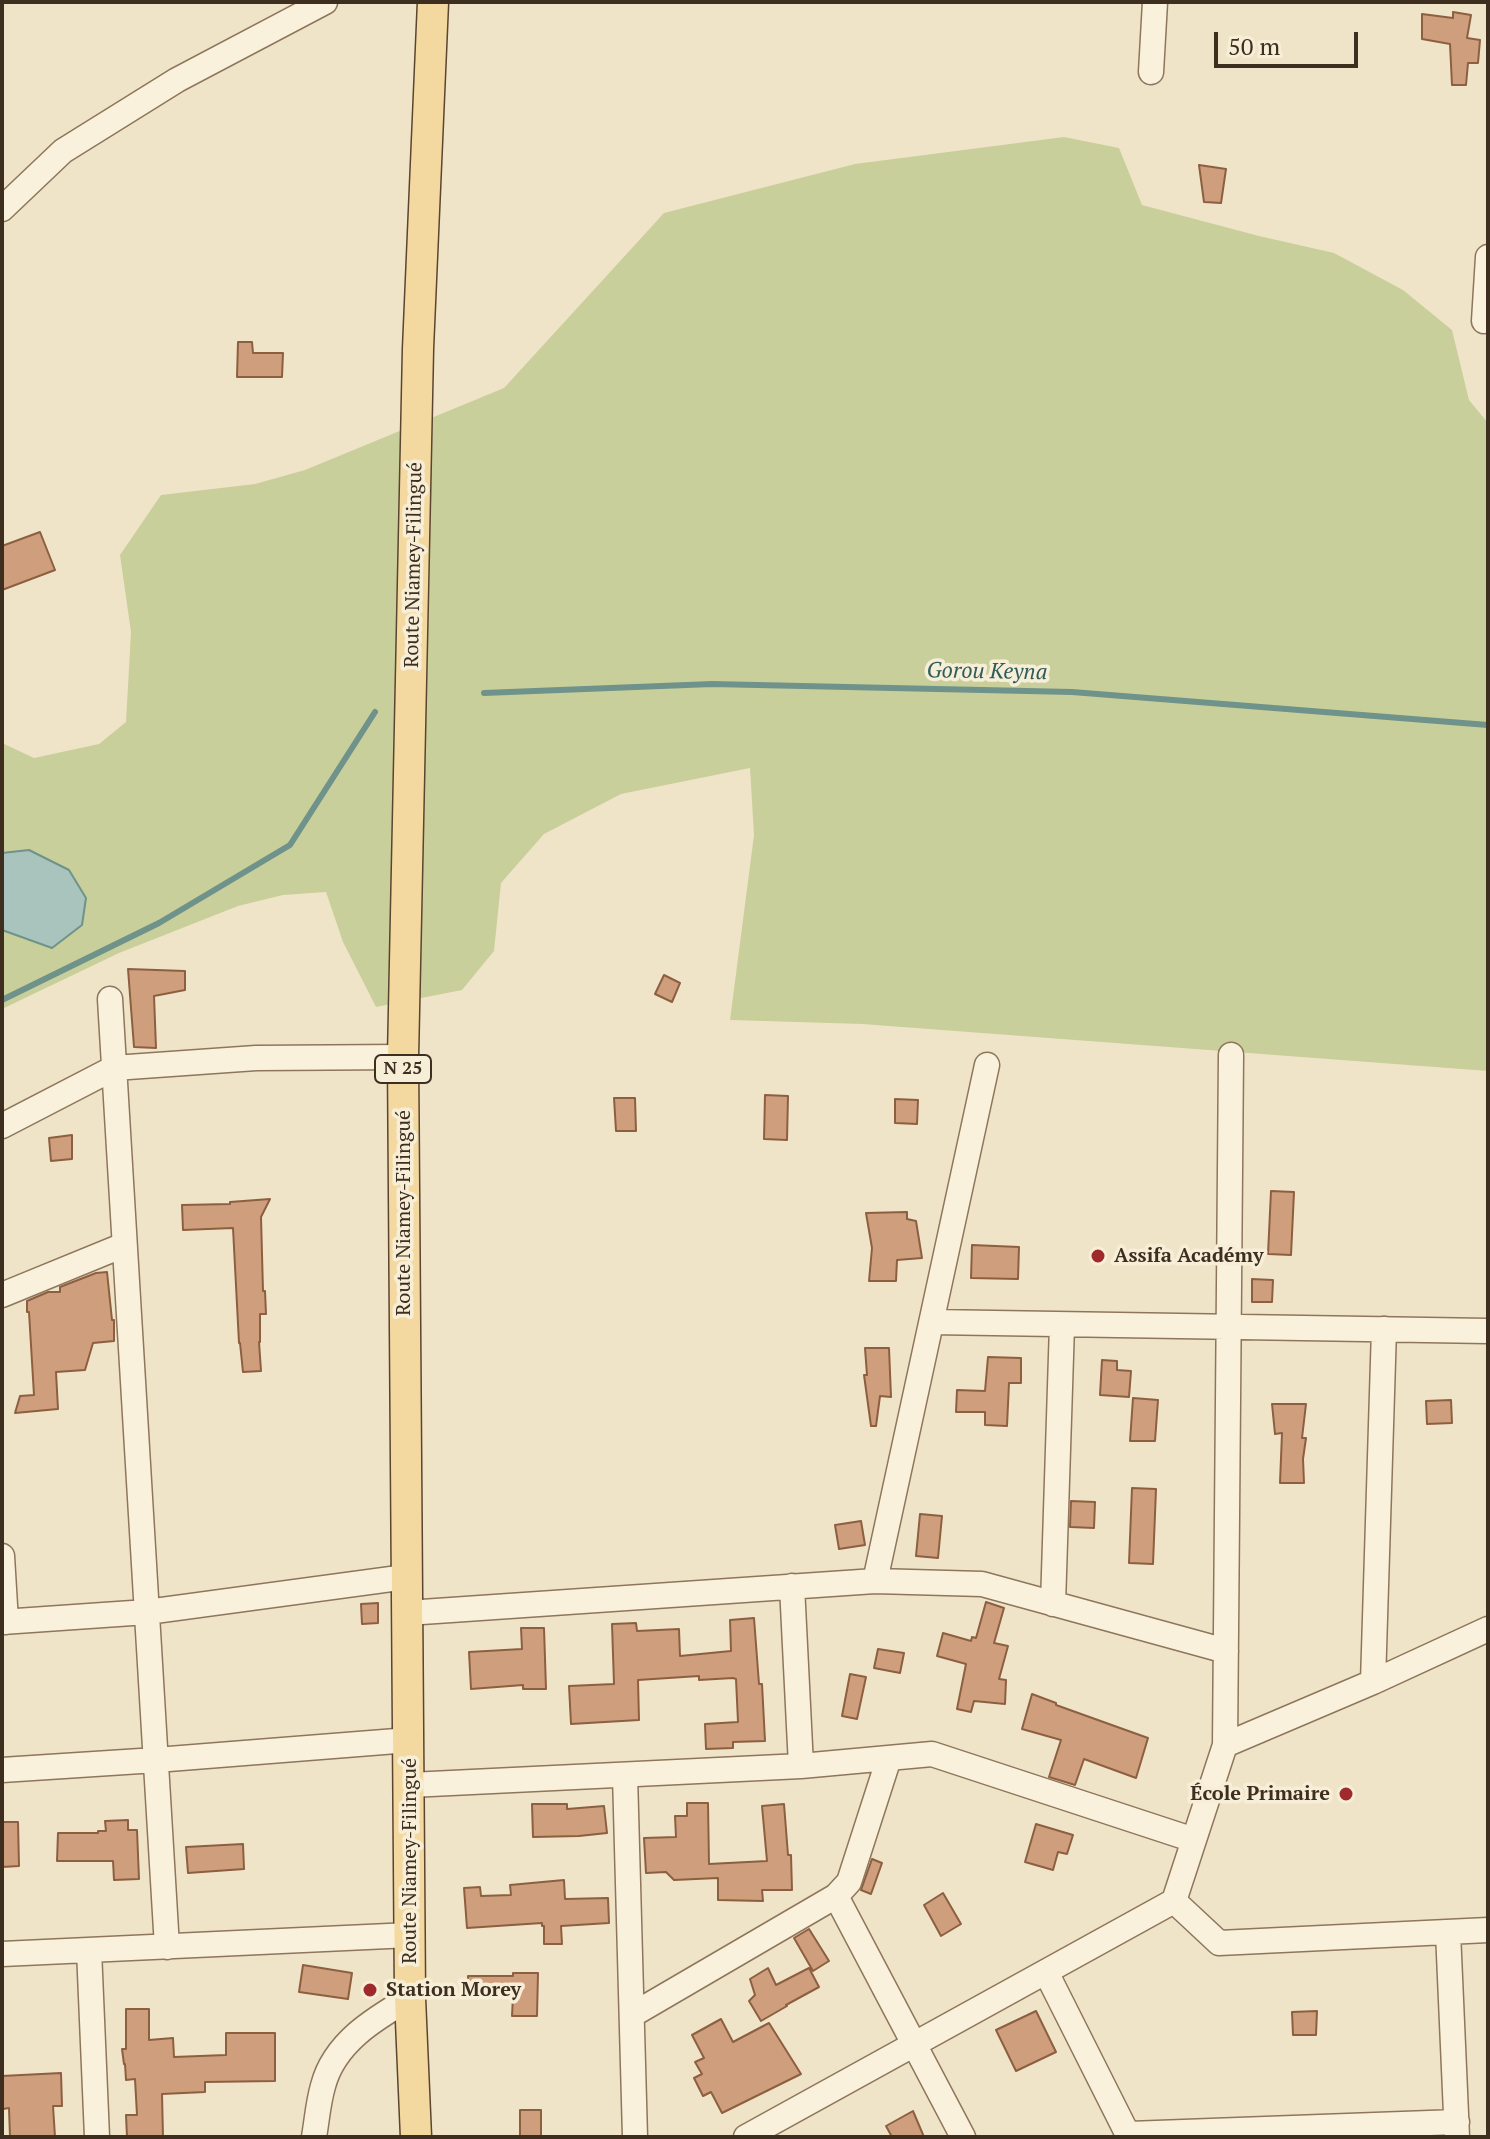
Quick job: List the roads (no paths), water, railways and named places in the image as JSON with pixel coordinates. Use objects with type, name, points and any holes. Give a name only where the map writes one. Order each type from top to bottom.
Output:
[{"type":"main road","name":"Route Niamey-Filingué","points":[[416,2137],[410,1998],[403,1057],[418,349],[433,2]]},
{"type":"street","points":[[2,209],[63,151],[177,80],[325,2]]},
{"type":"street","points":[[1151,72],[1155,2]]},
{"type":"street","points":[[1484,321],[1488,257]]},
{"type":"street","points":[[110,999],[167,1947]]},
{"type":"street","points":[[746,2137],[1174,1901],[1225,1745],[1231,1055]]},
{"type":"street","points":[[2,1126],[114,1068],[256,1058],[403,1057]]},
{"type":"street","points":[[875,1581],[987,1065]]},
{"type":"street","points":[[2,1295],[124,1245]]},
{"type":"street","points":[[932,1322],[1488,1331]]},
{"type":"street","points":[[1053,1604],[1062,1325]]},
{"type":"street","points":[[1373,1682],[1384,1329]]},
{"type":"street","points":[[2,1556],[4,1622],[147,1612],[406,1577]]},
{"type":"street","points":[[407,1613],[875,1581],[982,1584],[1226,1651]]},
{"type":"street","points":[[792,1586],[801,1766]]},
{"type":"street","points":[[1225,1745],[1488,1629]]},
{"type":"street","points":[[2,1770],[409,1740]]},
{"type":"street","points":[[410,1785],[801,1766],[932,1754],[1194,1840]]},
{"type":"street","points":[[632,2015],[836,1896],[849,1882],[889,1758]]},
{"type":"street","points":[[625,1775],[635,2137]]},
{"type":"street","points":[[836,1896],[963,2137]]},
{"type":"street","points":[[1174,1901],[1219,1943],[1488,1930]]},
{"type":"street","points":[[1046,1972],[1129,2135],[1457,2130],[1448,1932]]},
{"type":"street","points":[[2,1954],[410,1935]]},
{"type":"street","points":[[89,1950],[97,2137]]},
{"type":"street","points":[[314,2137],[323,2084],[336,2056],[379,2016],[410,1998]]},
{"type":"water","points":[[29,850],[69,870],[86,898],[82,925],[52,948],[2,930],[2,853]]},
{"type":"waterway","name":"Gorou Keyna","points":[[484,693],[712,684],[1072,692],[1488,725]]},
{"type":"waterway","points":[[2,1000],[159,923],[290,845],[375,712]]},
{"type":"place","name":"Assifa Académy","points":[[1098,1256]]},
{"type":"place","name":"École Primaire","points":[[1346,1794]]},
{"type":"place","name":"Station Morey","points":[[370,1990]]}]
